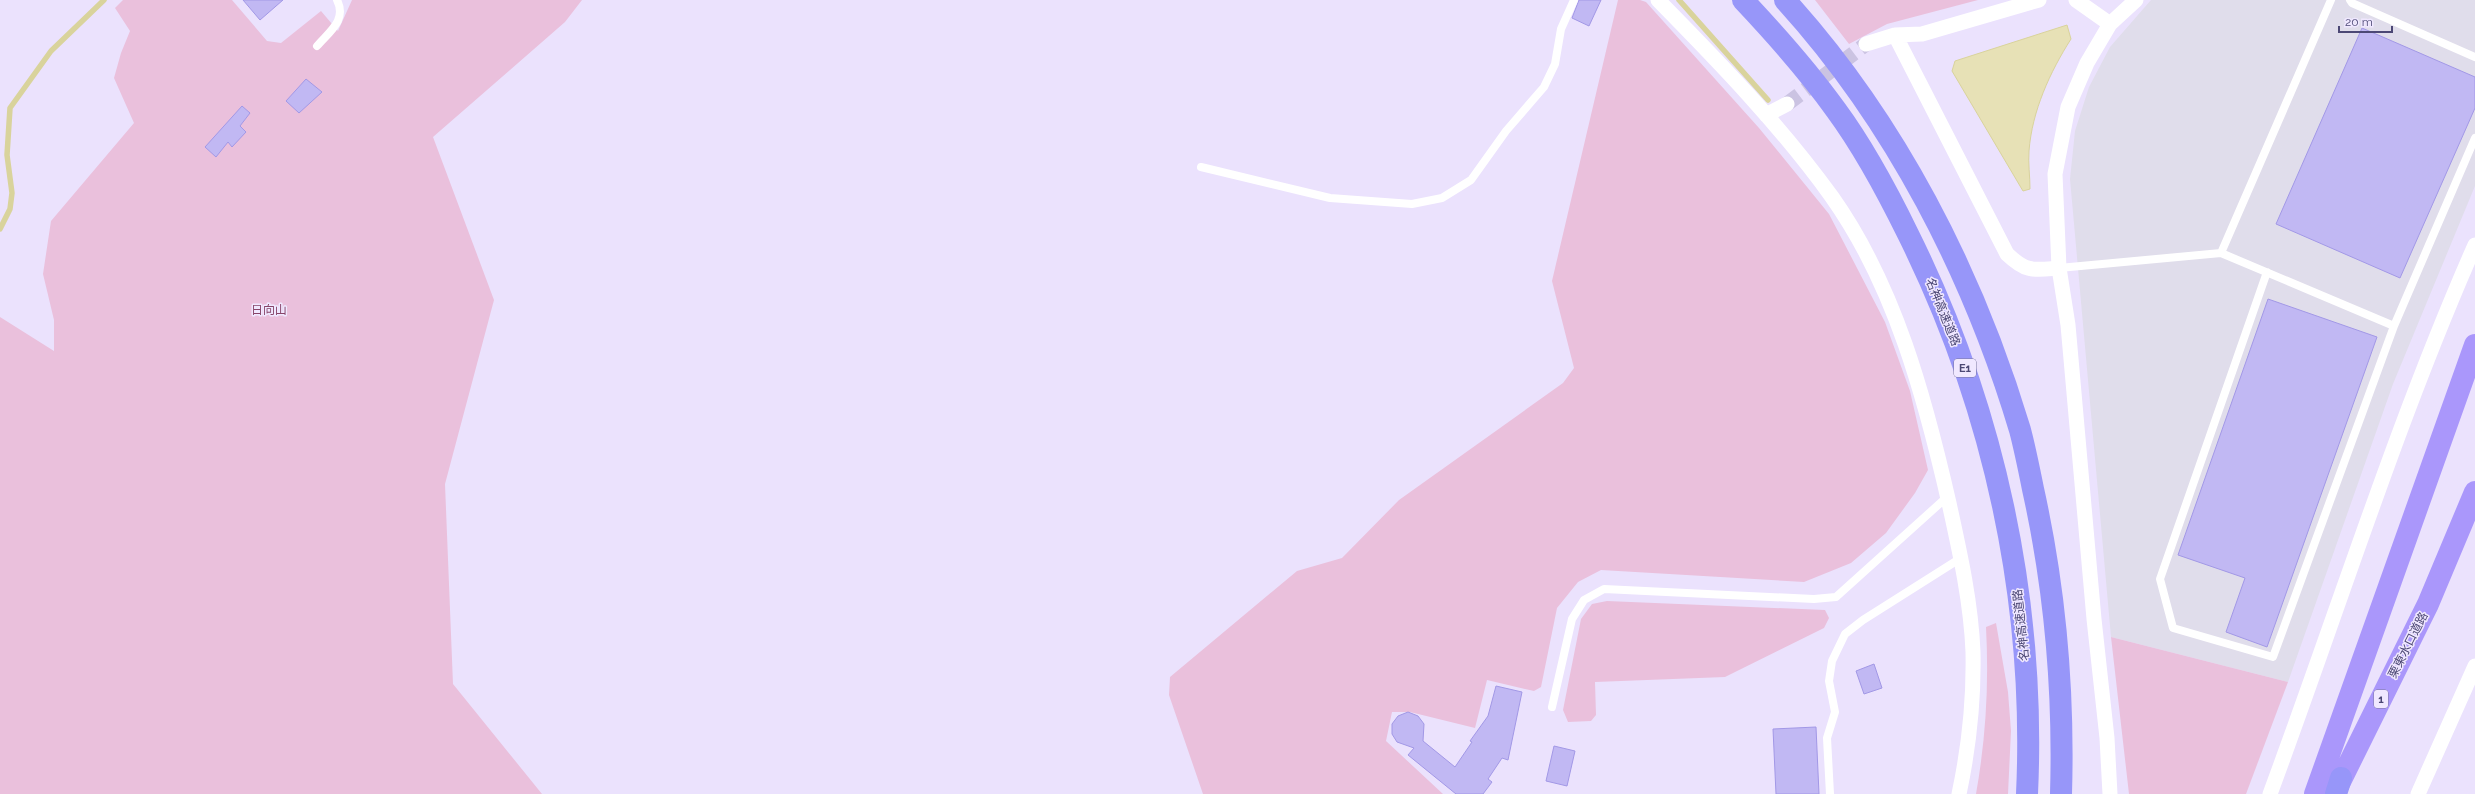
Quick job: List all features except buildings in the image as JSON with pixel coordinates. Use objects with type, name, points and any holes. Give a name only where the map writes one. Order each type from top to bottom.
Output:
[{"type":"highway","name":"名神高速道路","points":[[1743,0],[1779,39],[1837,110],[1883,184],[1927,271],[1959,350],[1989,443],[2011,544],[2025,647],[2029,751],[2027,794]]},
{"type":"highway","points":[[1785,0],[1858,91],[1908,170],[1953,253],[1989,337],[2020,431],[2043,533],[2057,645],[2062,751],[2061,794]]},
{"type":"highway","points":[[2315,794],[2475,345]]},
{"type":"highway","name":"栗東水口道路","points":[[2337,789],[2428,604],[2475,492]]},
{"type":"highway","points":[[2428,604],[2475,513]]},
{"type":"street","points":[[1658,0],[1766,115],[1832,198],[1867,256],[1917,374],[1948,497],[1970,605],[1973,684],[1972,715],[1959,794]]},
{"type":"street","points":[[1866,44],[1895,35],[1922,34],[2039,0]]},
{"type":"street","points":[[2076,0],[2110,24]]},
{"type":"street","points":[[2110,794],[2107,738],[2094,619],[2068,325],[2060,268],[2055,174],[2068,107],[2087,63],[2110,24],[2136,0]]},
{"type":"street","points":[[1895,35],[2007,254],[2021,267],[2036,270],[2060,268]]},
{"type":"street","points":[[1766,115],[1787,104]]},
{"type":"street","points":[[2270,794],[2388,462],[2444,316],[2475,246]]},
{"type":"street","points":[[2418,794],[2475,666]]},
{"type":"lane","points":[[317,46],[340,20],[340,8],[337,0]]},
{"type":"lane","points":[[1201,167],[1330,198],[1412,204],[1442,198],[1471,180],[1506,131],[1544,87],[1554,64],[1561,29],[1574,0]]},
{"type":"lane","points":[[2221,253],[2331,0]]},
{"type":"lane","points":[[2350,0],[2352,3],[2475,57]]},
{"type":"lane","points":[[2267,272],[2160,579],[2173,628],[2273,657],[2394,326],[2475,138]]},
{"type":"lane","points":[[2060,268],[2221,253],[2394,326]]},
{"type":"lane","points":[[1552,707],[1572,620],[1584,600],[1604,589],[1814,600],[1836,597],[1948,497]]},
{"type":"lane","points":[[1830,794],[1827,738],[1835,712],[1829,681],[1832,661],[1845,634],[1863,620],[1961,558]]},
{"type":"shaded area","points":[[2151,0],[2475,0],[2475,186],[2393,384],[2288,682],[2111,637],[2070,179],[2075,131],[2089,87],[2110,47]]},
{"type":"shaded area","points":[[2067,25],[2071,39],[2049,78],[2038,107],[2029,151],[2030,189],[2023,191],[1952,71],[1955,61]]},
{"type":"green space","name":"日向山","points":[[123,0],[232,0],[267,41],[281,43],[321,11],[338,31],[352,0],[582,0],[565,22],[433,137],[494,300],[445,484],[453,684],[542,794],[0,794],[0,317],[54,351],[54,320],[43,274],[51,221],[134,123],[114,78],[121,53],[130,31],[115,8]]},
{"type":"green space","points":[[1618,0],[1640,0],[1646,2],[1759,128],[1829,214],[1885,322],[1910,391],[1928,470],[1915,493],[1886,533],[1851,563],[1804,582],[1601,570],[1578,582],[1557,608],[1541,687],[1534,691],[1487,680],[1475,728],[1410,712],[1392,712],[1386,741],[1443,794],[1203,794],[1169,695],[1170,677],[1297,571],[1342,558],[1399,500],[1563,383],[1574,368],[1552,281]]},
{"type":"green space","points":[[1815,0],[1978,0],[1887,24],[1849,44]]},
{"type":"green space","points":[[1607,601],[1825,610],[1829,618],[1824,628],[1725,677],[1595,682],[1596,715],[1591,721],[1568,722],[1563,710],[1581,619],[1592,604]]},
{"type":"green space","points":[[1996,623],[2008,692],[2011,731],[2008,794],[1976,794],[1986,711],[1986,627]]},
{"type":"green space","points":[[2111,637],[2288,682],[2246,794],[2129,794]]},
{"type":"waterway","points":[[0,229],[10,209],[12,193],[7,155],[10,108],[51,51],[104,0]]},
{"type":"waterway","points":[[1679,0],[1768,100]]},
{"type":"tunnel","points":[[1787,104],[1866,44]]}]
